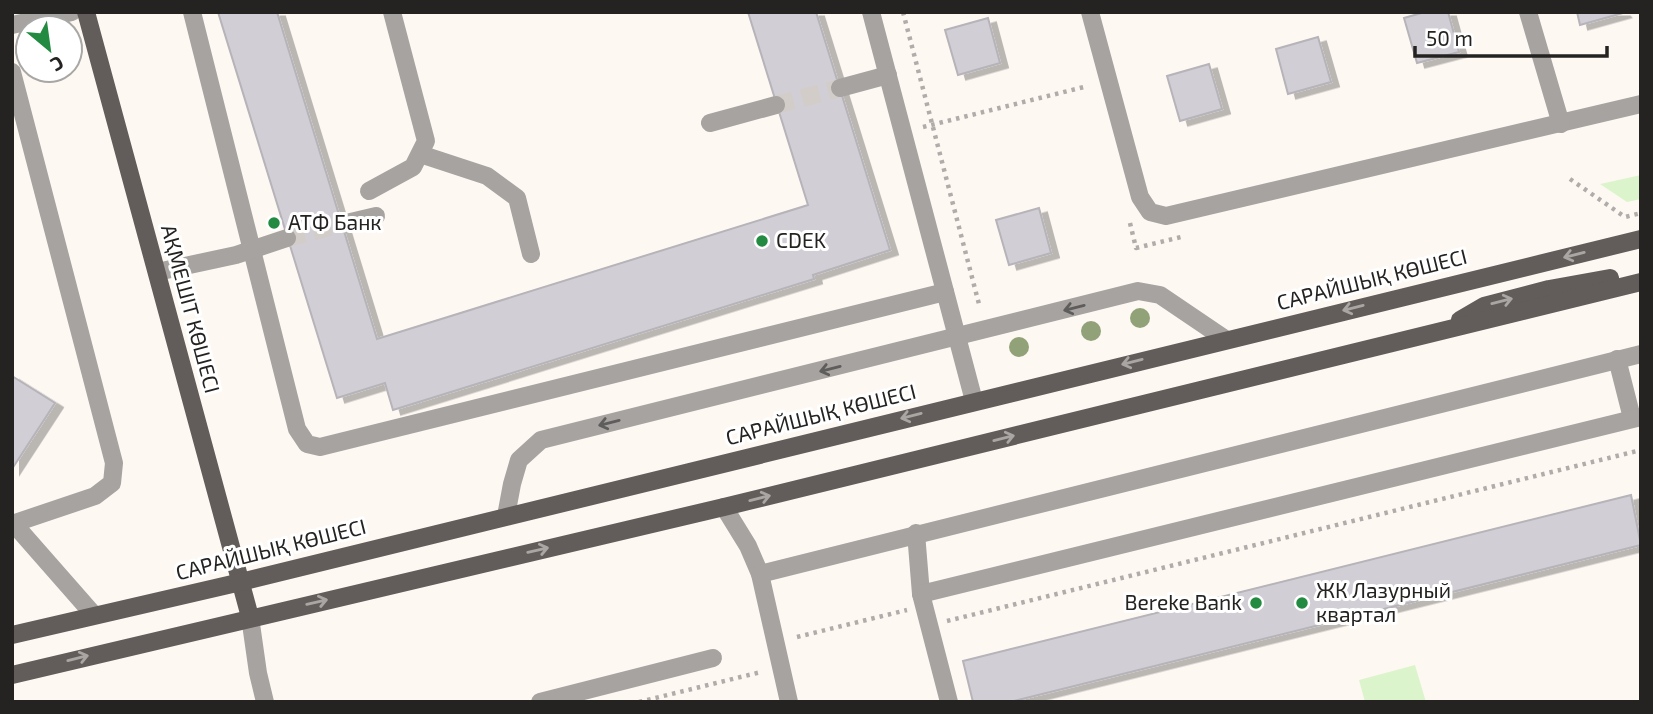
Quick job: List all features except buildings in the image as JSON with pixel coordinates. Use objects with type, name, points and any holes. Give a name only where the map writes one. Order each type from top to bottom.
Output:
[{"type":"main road","name":"АҚМЕШІТ КӨШЕСІ","points":[[86,12],[250,617]]},
{"type":"main road","name":"САРАЙШЫҚ КӨШЕСІ","points":[[12,635],[93,614],[241,582],[1641,239]]},
{"type":"main road","points":[[1441,330],[1484,306],[1549,289],[1641,272]]},
{"type":"main road","points":[[15,678],[250,617],[724,506],[1641,282]]},
{"type":"street","points":[[12,25],[72,12]]},
{"type":"street","points":[[192,12],[297,429],[307,444],[320,447],[945,292]]},
{"type":"street","points":[[369,191],[413,167],[426,141],[392,12]]},
{"type":"street","points":[[871,12],[974,401]]},
{"type":"street","points":[[1090,12],[1140,197],[1150,212],[1166,216],[1641,104]]},
{"type":"street","points":[[1528,12],[1561,124]]},
{"type":"street","points":[[12,72],[114,463],[112,483],[95,496],[13,524],[93,614]]},
{"type":"street","points":[[840,88],[888,75]]},
{"type":"street","points":[[710,123],[776,105]]},
{"type":"street","points":[[420,153],[487,176],[517,198],[531,254]]},
{"type":"street","points":[[342,224],[376,216]]},
{"type":"street","points":[[157,272],[254,250],[287,238]]},
{"type":"street","points":[[506,516],[519,460],[541,440],[1138,292],[1160,295],[1225,339]]},
{"type":"street","points":[[760,573],[1641,354]]},
{"type":"street","points":[[923,600],[1637,417],[1616,359]]},
{"type":"street","points":[[724,506],[748,546],[760,573],[789,702]]},
{"type":"street","points":[[916,533],[923,600],[949,702]]},
{"type":"street","points":[[250,617],[265,702]]},
{"type":"street","points":[[540,702],[713,658]]},
{"type":"path","points":[[903,12],[980,308]]},
{"type":"path","points":[[903,133],[1090,86],[1094,92]]},
{"type":"path","points":[[1570,179],[1625,217],[1641,213]]},
{"type":"path","points":[[1129,221],[1136,248],[1189,235]]},
{"type":"path","points":[[929,625],[1641,450]]},
{"type":"path","points":[[797,637],[923,600]]},
{"type":"path","points":[[639,702],[781,667]]},
{"type":"green space","points":[[1641,175],[1641,199],[1627,202],[1600,184]]},
{"type":"green space","points":[[1415,665],[1426,702],[1365,702],[1359,680]]},
{"type":"tunnel","points":[[776,105],[840,88]]},
{"type":"tunnel","points":[[287,238],[342,224]]},
{"type":"place","name":"АТФ Банк","points":[[274,223]]},
{"type":"place","name":"CDEK","points":[[762,241]]},
{"type":"place","name":"Bereke Bank","points":[[1256,603]]},
{"type":"place","name":"ЖК Лазурный квартал","points":[[1302,603]]}]
